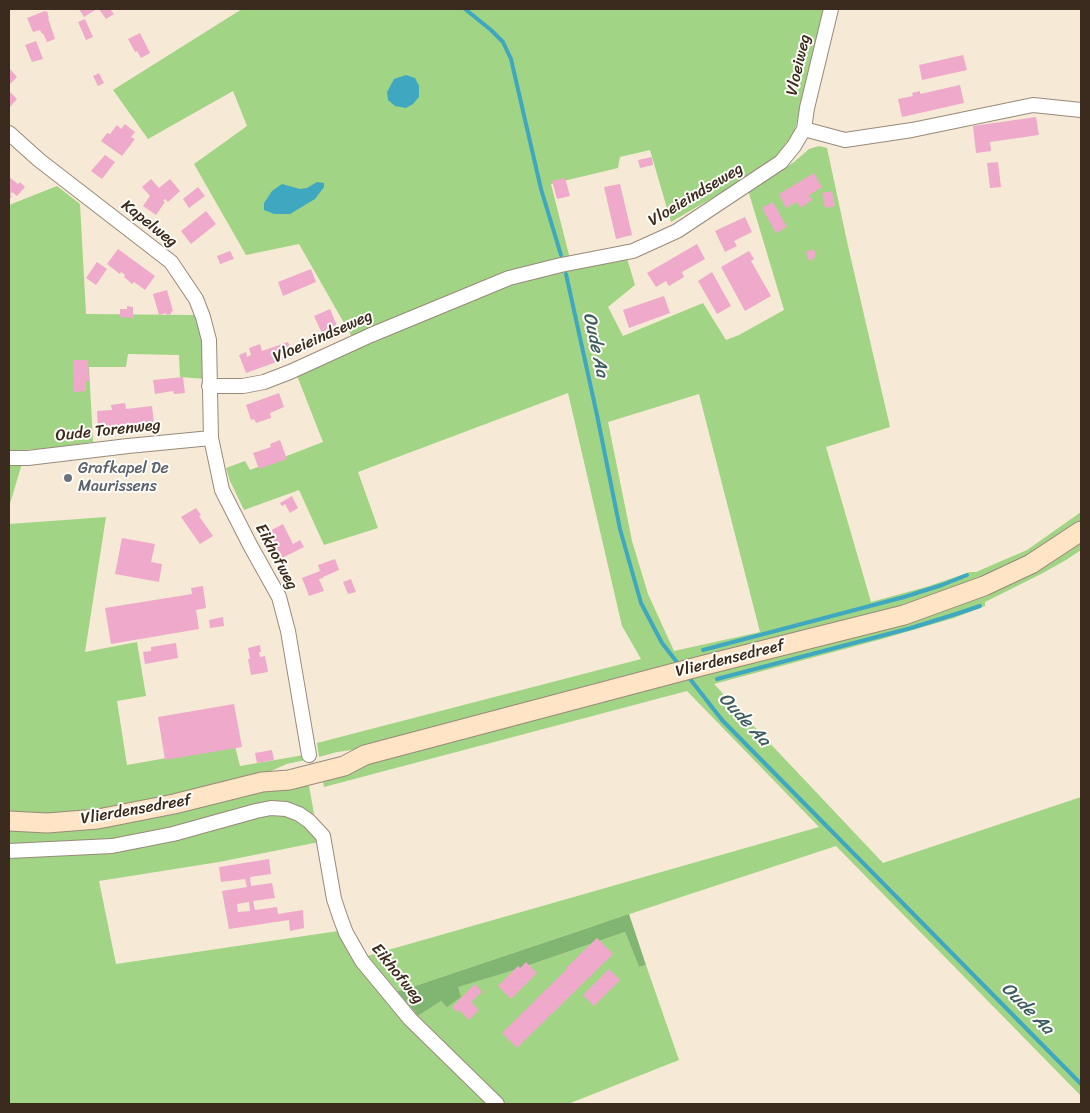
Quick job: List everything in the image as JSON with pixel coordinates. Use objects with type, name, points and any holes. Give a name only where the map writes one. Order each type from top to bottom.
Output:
[{"type":"main road","name":"Vlierdensedreef","points":[[9,822],[47,823],[98,819],[174,804],[262,782],[289,780],[344,766],[365,755],[904,615],[984,586],[1031,564],[1081,531]]},
{"type":"street","name":"Vloeiweg","points":[[804,130],[807,108],[831,9]]},
{"type":"street","points":[[804,130],[846,140],[912,130],[1033,105],[1081,110]]},
{"type":"street","name":"Vloeieindseweg","points":[[209,386],[243,386],[264,382],[509,278],[561,265],[633,251],[677,231],[781,162],[804,130]]},
{"type":"street","name":"Kapelweg","points":[[9,133],[39,160],[171,262],[196,299],[209,340],[211,438]]},
{"type":"street","name":"Oude Torenweg","points":[[9,458],[28,458],[211,438]]},
{"type":"street","name":"Eikhofweg","points":[[211,438],[222,490],[279,597],[288,631],[310,755]]},
{"type":"street","name":"Eikhofweg","points":[[9,851],[112,846],[172,834],[272,808],[286,809],[299,814],[309,821],[323,836],[334,899],[346,933],[362,961],[410,1019],[497,1104]]},
{"type":"green space","points":[[242,9],[825,9],[793,137],[780,156],[671,222],[650,150],[620,157],[618,168],[551,184],[570,259],[492,277],[352,337],[299,244],[246,255],[194,164],[247,126],[233,91],[148,139],[113,90]]},
{"type":"green space","points":[[819,146],[827,148],[890,427],[826,447],[871,602],[926,587],[970,572],[976,572],[1027,550],[1081,512],[1081,524],[1042,551],[935,598],[359,749],[319,757],[317,743],[641,659],[622,626],[568,393],[358,472],[378,528],[324,545],[299,490],[244,510],[226,468],[245,461],[250,470],[323,442],[296,373],[513,283],[626,255],[635,285],[608,307],[623,336],[703,303],[726,340],[739,335],[784,310],[748,190],[794,162],[809,149]],"holes":[[[699,394],[760,632],[674,651],[648,594],[632,541],[608,422]]]},
{"type":"green space","points":[[57,186],[80,204],[86,314],[195,315],[201,324],[206,379],[180,377],[179,355],[128,354],[126,367],[89,367],[93,442],[52,448],[9,451],[9,205]]},
{"type":"green space","points":[[9,460],[23,460],[9,507]]},
{"type":"green space","points":[[106,517],[85,652],[137,642],[146,696],[117,701],[127,765],[235,746],[240,766],[304,755],[305,760],[287,764],[264,774],[164,799],[81,812],[9,814],[9,524]]},
{"type":"green space","points":[[1081,540],[1081,550],[1041,574],[985,602],[985,606],[954,618],[882,639],[714,684],[883,863],[1081,797],[1081,1096],[836,846],[403,990],[397,991],[367,956],[819,827],[687,691],[324,787],[322,776],[879,627]]},
{"type":"green space","points":[[308,780],[316,825],[299,811],[198,822],[119,838],[92,841],[40,844],[9,843],[9,827]]},
{"type":"green space","points":[[262,815],[282,815],[293,818],[302,823],[319,842],[219,862],[99,881],[116,964],[338,931],[488,1104],[9,1104],[9,856],[62,856],[91,853]]},
{"type":"green space","points":[[629,914],[646,965],[639,967],[625,932],[518,969],[458,987],[461,997],[447,1007],[441,1001],[418,1016],[397,991],[403,990]]},
{"type":"green space","points":[[625,932],[639,967],[646,965],[679,1060],[568,1104],[506,1104],[418,1016],[441,1001],[447,1006],[460,997],[457,987],[518,969]]},
{"type":"water","points":[[406,75],[415,78],[419,86],[419,97],[406,108],[395,106],[388,100],[387,92],[394,79]]},
{"type":"water","points":[[317,182],[324,183],[324,187],[315,199],[290,214],[274,214],[264,210],[264,203],[272,191],[282,184],[300,189],[307,188]]},
{"type":"building","points":[[79,9],[97,9],[84,17]]},
{"type":"building","points":[[99,9],[110,9],[114,14],[106,19]]},
{"type":"building","points":[[47,11],[55,39],[47,42],[40,30],[33,32],[27,18]]},
{"type":"building","points":[[85,19],[93,37],[86,40],[78,22]]},
{"type":"building","points":[[140,33],[150,53],[141,58],[137,51],[135,52],[128,39]]},
{"type":"building","points":[[36,41],[43,59],[32,62],[25,45]]},
{"type":"building","points":[[963,55],[967,70],[922,80],[919,65]]},
{"type":"building","points":[[9,68],[17,77],[10,84],[9,83]]},
{"type":"building","points":[[99,73],[104,83],[98,86],[93,76]]},
{"type":"building","points":[[960,85],[964,103],[902,117],[898,99],[913,96],[912,93],[920,91],[920,94]]},
{"type":"building","points":[[9,91],[17,99],[9,108]]},
{"type":"building","points":[[1036,117],[1039,135],[990,142],[991,151],[976,153],[973,126]]},
{"type":"building","points":[[125,124],[135,132],[131,137],[135,139],[122,156],[101,141],[117,125],[121,129]]},
{"type":"building","points":[[105,155],[115,162],[102,179],[91,171]]},
{"type":"building","points":[[652,157],[653,165],[640,168],[638,160]]},
{"type":"building","points":[[998,162],[1001,187],[990,188],[987,163]]},
{"type":"building","points":[[814,173],[822,187],[809,195],[812,200],[801,208],[797,202],[786,208],[779,194]]},
{"type":"building","points":[[9,177],[18,184],[20,182],[25,187],[17,196],[12,192],[9,200]]},
{"type":"building","points":[[565,178],[570,196],[557,199],[552,181]]},
{"type":"building","points":[[151,179],[159,188],[170,179],[180,191],[168,202],[165,199],[163,201],[165,202],[156,215],[143,206],[150,196],[142,187]]},
{"type":"building","points":[[620,184],[632,235],[616,239],[604,187]]},
{"type":"building","points":[[198,187],[205,196],[189,208],[183,199]]},
{"type":"building","points":[[832,191],[835,206],[825,208],[822,193]]},
{"type":"building","points":[[773,202],[787,227],[776,233],[762,208]]},
{"type":"building","points":[[206,211],[216,224],[191,244],[181,231]]},
{"type":"building","points":[[745,217],[752,232],[734,241],[737,246],[725,252],[715,231]]},
{"type":"building","points":[[697,244],[705,259],[682,272],[684,277],[669,286],[666,281],[656,287],[647,273]]},
{"type":"building","points":[[118,249],[155,276],[145,290],[134,282],[132,284],[124,277],[125,275],[121,272],[120,274],[107,264]]},
{"type":"building","points":[[814,249],[816,257],[810,261],[806,252]]},
{"type":"building","points":[[230,251],[234,259],[220,264],[217,256]]},
{"type":"building","points":[[749,251],[754,259],[751,261],[771,296],[745,311],[721,267]]},
{"type":"building","points":[[97,262],[107,269],[96,285],[86,278]]},
{"type":"building","points":[[311,269],[316,282],[283,296],[278,282]]},
{"type":"building","points":[[712,272],[731,306],[717,314],[698,281]]},
{"type":"building","points":[[167,290],[173,311],[171,314],[159,315],[153,294]]},
{"type":"building","points":[[664,296],[670,313],[629,328],[623,310]]},
{"type":"building","points":[[127,306],[133,307],[133,318],[120,317],[120,309],[127,309]]},
{"type":"building","points":[[330,309],[341,336],[326,342],[314,316]]},
{"type":"building","points":[[288,342],[293,356],[246,373],[239,355],[246,352],[247,357],[251,355],[249,348],[260,344],[262,351]]},
{"type":"building","points":[[73,360],[88,360],[89,381],[86,381],[86,391],[74,392]]},
{"type":"building","points":[[183,377],[185,393],[174,394],[173,391],[155,394],[153,380]]},
{"type":"building","points":[[279,393],[284,407],[270,413],[271,418],[256,423],[254,419],[251,420],[246,405]]},
{"type":"building","points":[[125,403],[126,409],[152,406],[154,423],[98,428],[97,411],[112,410],[111,405]]},
{"type":"building","points":[[280,440],[287,459],[259,469],[253,453],[271,447],[270,444]]},
{"type":"building","points":[[292,496],[298,508],[290,513],[285,504],[282,506],[280,503]]},
{"type":"building","points":[[196,508],[201,515],[199,516],[213,536],[200,544],[181,517]]},
{"type":"building","points":[[283,524],[293,544],[300,540],[304,547],[282,558],[268,532]]},
{"type":"building","points":[[122,538],[155,544],[151,562],[162,564],[159,582],[115,574]]},
{"type":"building","points":[[335,559],[339,570],[319,579],[324,591],[309,596],[302,578],[320,571],[318,565]]},
{"type":"building","points":[[351,579],[356,592],[348,594],[343,582]]},
{"type":"building","points":[[203,586],[206,608],[196,610],[199,629],[111,644],[105,608],[192,594],[191,588]]},
{"type":"building","points":[[223,617],[224,626],[210,628],[209,620]]},
{"type":"building","points":[[176,643],[178,658],[145,664],[143,652],[151,651],[151,647]]},
{"type":"building","points":[[260,645],[260,657],[265,656],[268,672],[251,675],[248,648]]},
{"type":"building","points":[[234,704],[242,747],[165,760],[158,717]]},
{"type":"building","points":[[272,750],[274,760],[257,763],[255,753]]},
{"type":"building","points":[[269,859],[271,874],[250,877],[251,886],[272,883],[275,898],[253,901],[255,910],[277,907],[278,914],[303,910],[304,928],[290,931],[289,920],[229,929],[222,891],[247,887],[245,879],[221,882],[219,867]],"holes":[[[249,902],[250,911],[238,912],[237,904]]]},
{"type":"building","points":[[597,938],[613,954],[517,1048],[502,1033]]},
{"type":"building","points":[[526,962],[537,973],[511,999],[498,986],[518,966],[520,968]]},
{"type":"building","points":[[609,969],[620,980],[594,1006],[583,995]]},
{"type":"building","points":[[475,984],[482,992],[471,1002],[479,1010],[469,1020],[459,1010],[457,1012],[452,1007]]},
{"type":"waterway","name":"Oude Aa","points":[[465,9],[503,42],[511,59],[541,189],[561,255]]},
{"type":"waterway","name":"Oude Aa","points":[[566,274],[620,529],[641,603],[662,643],[680,666]]},
{"type":"waterway","points":[[703,650],[904,597],[967,575]]},
{"type":"waterway","points":[[717,679],[911,628],[980,606]]},
{"type":"waterway","name":"Oude Aa","points":[[687,675],[722,720],[1081,1084]]},
{"type":"place","name":"Grafkapel De Maurissens","points":[[68,478]]}]
